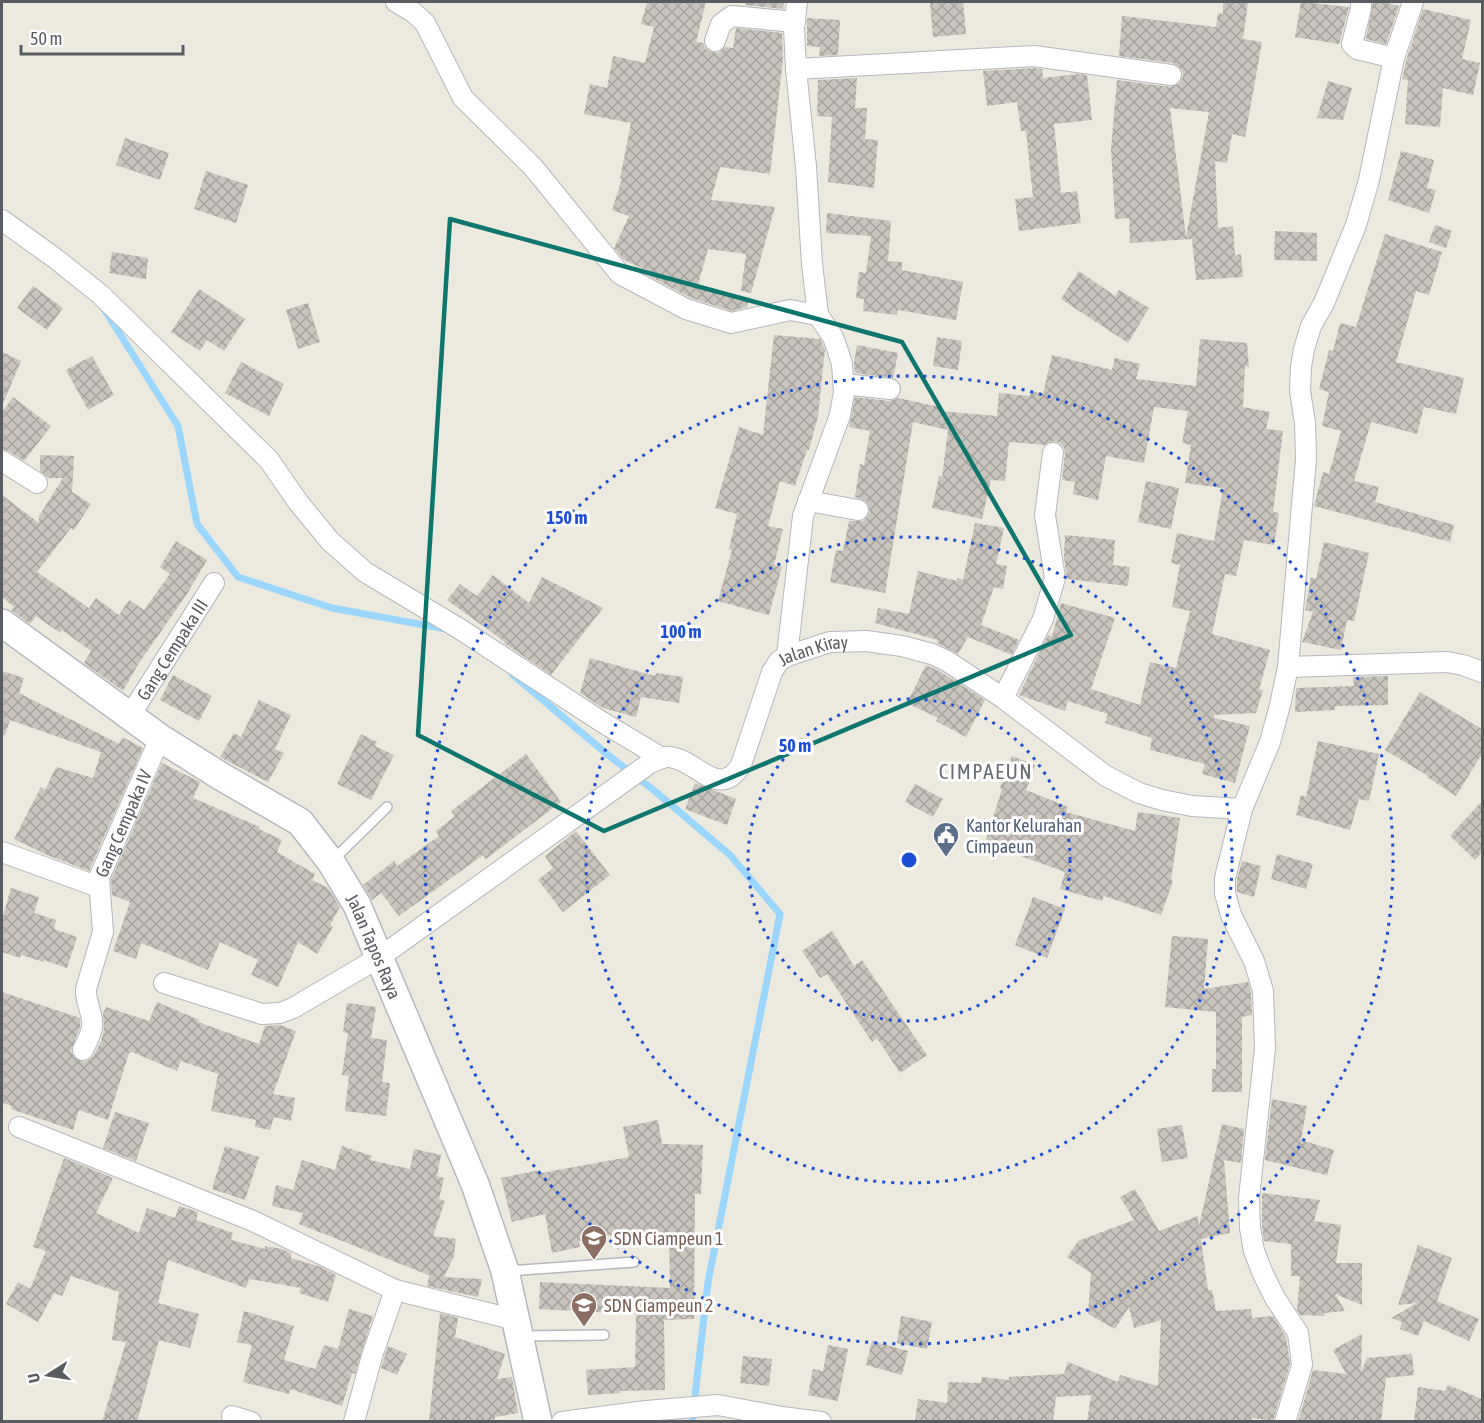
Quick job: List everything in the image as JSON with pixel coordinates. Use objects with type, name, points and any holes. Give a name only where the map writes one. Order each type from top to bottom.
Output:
[{"type":"main road","name":"Jalan Tapos Raya","points":[[2,624],[160,738],[300,822],[331,862],[357,905],[475,1184],[505,1271],[538,1422]]},
{"type":"street","points":[[396,2],[413,12],[424,24],[463,98],[533,166],[620,274],[686,309],[731,323],[790,310],[819,315]]},
{"type":"street","points":[[787,656],[800,530],[808,501],[840,415],[844,384],[842,364],[833,337],[819,315],[812,264],[796,69],[797,2]]},
{"type":"street","points":[[1361,2],[1352,44],[1358,49],[1394,58]]},
{"type":"street","points":[[1285,1422],[1302,1365],[1298,1333],[1275,1299],[1263,1274],[1254,1251],[1250,1228],[1249,1198],[1265,1048],[1263,991],[1254,961],[1231,915],[1225,893],[1225,878],[1242,809],[1270,742],[1281,705],[1288,667],[1305,459],[1305,423],[1300,391],[1301,367],[1311,326],[1324,303],[1356,225],[1369,180],[1394,58],[1413,2]]},
{"type":"street","points":[[715,41],[721,24],[732,16],[795,22]]},
{"type":"street","points":[[796,69],[1034,56],[1171,75]]},
{"type":"street","points":[[2,220],[56,259],[100,295],[268,460],[330,541],[365,572],[460,629],[602,722],[656,761],[380,957],[293,1008],[270,1015],[164,983]]},
{"type":"street","points":[[844,384],[890,389]]},
{"type":"street","points":[[1003,698],[1043,619],[1055,578],[1045,514],[1053,453]]},
{"type":"street","points":[[2,461],[37,483]]},
{"type":"street","points":[[808,501],[858,510]]},
{"type":"street","name":"Gang Cempaka III","points":[[129,717],[214,583]]},
{"type":"street","name":"Jalan Kiray","points":[[656,761],[675,758],[713,778],[726,780],[735,774],[741,765],[772,672],[779,661],[787,656],[830,642],[856,640],[902,646],[932,654],[947,661],[1003,698],[1106,776],[1138,792],[1192,806],[1242,809]]},
{"type":"street","points":[[1288,667],[1447,662],[1482,672]]},
{"type":"street","name":"Gang Cempaka IV","points":[[83,1050],[92,1028],[85,997],[86,989],[103,932],[99,887],[103,868],[160,738]]},
{"type":"street","points":[[2,852],[99,887]]},
{"type":"street","points":[[19,1127],[253,1221],[395,1290],[518,1328]]},
{"type":"street","points":[[354,1422],[372,1356],[395,1290]]},
{"type":"street","points":[[562,1422],[717,1405],[821,1422]]},
{"type":"street","points":[[232,1416],[251,1422]]},
{"type":"lane","points":[[331,862],[387,807]]},
{"type":"lane","points":[[505,1271],[634,1263]]},
{"type":"lane","points":[[518,1328],[604,1335]]},
{"type":"highlighted area","points":[[450,219],[902,342],[1071,635],[604,831],[418,735]]},
{"type":"building","points":[[647,2],[706,2],[696,42],[703,43],[706,49],[712,52],[718,53],[725,47],[733,48],[736,28],[782,33],[783,59],[770,174],[720,167],[711,200],[775,207],[751,293],[741,291],[746,254],[708,249],[698,285],[749,299],[747,307],[732,311],[691,298],[649,276],[650,272],[624,260],[614,248],[629,216],[612,210],[622,179],[620,179],[631,123],[584,114],[590,84],[607,88],[613,56],[645,63],[654,27],[641,24]]},
{"type":"building","points":[[746,2],[784,2],[783,9],[745,5]]},
{"type":"building","points":[[930,2],[963,2],[966,34],[933,37]]},
{"type":"building","points":[[1223,2],[1248,2],[1243,39],[1262,42],[1245,137],[1232,134],[1227,163],[1215,161],[1218,228],[1233,226],[1235,255],[1241,254],[1243,277],[1196,280],[1192,239],[1130,243],[1129,218],[1115,219],[1111,149],[1117,80],[1170,87],[1180,83],[1183,76],[1182,70],[1173,63],[1119,56],[1122,16],[1216,27],[1218,13],[1223,14]],"holes":[[[1170,108],[1209,112],[1186,237]]]},
{"type":"building","points":[[1301,2],[1349,7],[1339,44],[1295,37]]},
{"type":"building","points":[[1373,2],[1399,6],[1386,44],[1366,39]]},
{"type":"building","points":[[1423,9],[1471,20],[1462,59],[1480,63],[1473,95],[1443,88],[1440,127],[1405,124],[1408,80],[1402,79]]},
{"type":"building","points":[[807,18],[840,20],[838,55],[819,56],[820,47],[807,46]]},
{"type":"building","points":[[1042,69],[1043,78],[1087,75],[1092,120],[1054,124],[1061,193],[1077,191],[1081,223],[1019,231],[1015,199],[1033,197],[1026,131],[1021,131],[1017,102],[987,106],[983,71]]},
{"type":"building","points":[[857,78],[855,108],[867,108],[865,139],[878,140],[874,188],[828,182],[832,117],[817,116],[818,80]]},
{"type":"building","points":[[1328,81],[1352,88],[1343,120],[1317,118]]},
{"type":"building","points":[[125,138],[169,153],[160,180],[116,165]]},
{"type":"building","points":[[1401,151],[1434,160],[1427,188],[1436,190],[1429,213],[1388,200]]},
{"type":"building","points":[[206,171],[248,185],[236,223],[194,209]]},
{"type":"building","points":[[827,213],[891,221],[888,261],[902,262],[902,270],[963,282],[956,320],[898,310],[897,315],[863,311],[864,299],[856,298],[859,272],[866,273],[871,236],[826,233]]},
{"type":"building","points":[[1435,225],[1452,231],[1446,248],[1429,242]]},
{"type":"building","points":[[1275,231],[1317,233],[1317,261],[1274,260]]},
{"type":"building","points":[[1385,234],[1442,252],[1429,295],[1416,291],[1396,362],[1464,378],[1456,414],[1424,407],[1417,434],[1371,422],[1354,481],[1379,487],[1375,502],[1454,525],[1450,542],[1314,506],[1323,472],[1329,474],[1341,431],[1322,426],[1329,392],[1319,389],[1329,350],[1333,351],[1340,323],[1356,327]]},
{"type":"building","points":[[112,252],[148,258],[146,279],[109,273]]},
{"type":"building","points":[[1079,271],[1115,296],[1119,290],[1149,308],[1128,343],[1061,299]]},
{"type":"building","points":[[33,286],[63,308],[47,330],[17,308]]},
{"type":"building","points":[[199,289],[245,319],[224,351],[207,340],[200,351],[171,332]]},
{"type":"building","points":[[308,303],[320,342],[298,349],[286,310]]},
{"type":"building","points":[[774,335],[820,339],[825,349],[818,416],[809,450],[807,450],[795,486],[780,481],[768,526],[783,529],[774,565],[782,567],[769,615],[718,601],[732,550],[729,549],[737,514],[715,508],[739,427],[763,435]]},
{"type":"building","points":[[937,337],[962,341],[958,370],[933,366]]},
{"type":"building","points":[[1200,339],[1247,343],[1249,367],[1245,366],[1243,407],[1270,412],[1266,429],[1283,431],[1273,512],[1279,513],[1274,545],[1244,540],[1236,576],[1225,574],[1212,634],[1270,650],[1259,690],[1263,690],[1256,713],[1214,715],[1214,718],[1250,726],[1235,783],[1202,774],[1205,764],[1150,750],[1152,738],[1105,723],[1108,714],[1068,701],[1065,711],[1019,695],[1048,635],[1052,636],[1061,603],[1115,618],[1091,689],[1140,705],[1150,662],[1176,668],[1190,611],[1172,607],[1180,565],[1171,563],[1177,533],[1214,541],[1223,488],[1185,483],[1191,445],[1182,443],[1188,411],[1154,407],[1144,463],[1106,456],[1098,500],[1073,494],[1075,482],[1062,480],[1065,454],[1060,443],[1054,441],[1044,445],[1009,442],[1005,481],[991,480],[982,519],[932,508],[939,476],[942,477],[948,430],[913,422],[885,593],[830,582],[836,550],[843,551],[849,521],[863,521],[870,512],[866,501],[855,497],[860,464],[864,465],[870,431],[849,427],[855,397],[889,401],[898,398],[940,407],[939,411],[997,416],[999,393],[1030,396],[1031,391],[1043,394],[1052,355],[1112,370],[1115,358],[1140,364],[1136,379],[1196,386]]},
{"type":"building","points":[[857,345],[898,353],[893,378],[855,373]]},
{"type":"building","points":[[2,352],[21,361],[2,406]]},
{"type":"building","points":[[92,356],[114,395],[88,410],[66,370]]},
{"type":"building","points":[[241,362],[284,384],[269,416],[225,393]]},
{"type":"building","points":[[13,397],[51,426],[24,461],[2,449],[2,412]]},
{"type":"building","points":[[40,455],[74,456],[72,492],[91,504],[74,530],[71,528],[37,572],[89,608],[96,598],[119,615],[129,600],[144,610],[170,574],[160,567],[176,541],[207,560],[123,691],[84,663],[91,651],[62,630],[60,633],[36,616],[30,624],[11,610],[14,607],[2,597],[2,495],[39,523],[39,516],[63,478],[48,478],[40,471]]},
{"type":"building","points":[[1146,481],[1179,488],[1171,529],[1138,522]]},
{"type":"building","points":[[975,523],[1004,528],[996,564],[1007,566],[1003,589],[994,587],[981,625],[1019,640],[1012,655],[968,637],[958,654],[937,643],[938,640],[875,623],[878,608],[909,614],[918,571],[957,581],[957,578],[963,580]]},
{"type":"building","points":[[1065,535],[1115,540],[1113,565],[1130,567],[1128,586],[1067,579],[1064,557]]},
{"type":"building","points":[[1324,542],[1369,553],[1354,621],[1347,620],[1341,650],[1302,642],[1313,612],[1305,610],[1311,577],[1316,579]]},
{"type":"building","points":[[493,575],[529,603],[542,577],[603,608],[551,675],[447,600],[460,584],[477,596]]},
{"type":"building","points":[[590,658],[655,676],[656,673],[683,677],[679,703],[641,697],[636,717],[603,708],[580,693]]},
{"type":"building","points":[[926,665],[985,700],[966,737],[936,721],[938,718],[907,703]]},
{"type":"building","points":[[2,671],[24,678],[19,693],[119,744],[122,737],[143,748],[89,871],[14,839],[41,787],[45,790],[56,767],[93,778],[101,752],[10,720],[5,735],[2,735]]},
{"type":"building","points":[[173,675],[212,696],[199,721],[160,700]]},
{"type":"building","points":[[1388,676],[1388,705],[1335,706],[1335,710],[1295,712],[1296,688],[1354,686],[1353,677]]},
{"type":"building","points":[[1420,692],[1482,729],[1482,754],[1456,796],[1385,750]]},
{"type":"building","points":[[259,700],[291,715],[275,749],[284,753],[268,782],[220,757],[234,733],[241,737]]},
{"type":"building","points":[[361,734],[377,742],[375,746],[394,755],[371,800],[337,784]]},
{"type":"building","points":[[1318,741],[1379,754],[1369,801],[1359,799],[1350,830],[1296,815],[1301,795],[1306,797]]},
{"type":"building","points":[[526,754],[561,802],[486,859],[483,855],[399,916],[381,893],[372,900],[363,885],[394,861],[397,866],[439,836],[436,831],[455,816],[451,811]]},
{"type":"building","points":[[1012,756],[1035,765],[1026,790],[1068,807],[1066,812],[1135,831],[1138,812],[1180,818],[1171,880],[1173,881],[1161,915],[1104,896],[1102,901],[1060,889],[1065,872],[985,843],[1002,789],[1000,788]]},
{"type":"building","points":[[162,763],[200,782],[193,798],[260,827],[259,829],[282,840],[277,852],[315,874],[312,880],[328,888],[340,907],[330,925],[333,927],[317,954],[298,942],[278,987],[251,975],[258,960],[220,942],[208,970],[141,943],[136,959],[113,951],[130,902],[112,895],[111,880]]},
{"type":"building","points":[[695,783],[736,799],[727,825],[685,809]]},
{"type":"building","points":[[915,784],[943,799],[933,817],[905,802]]},
{"type":"building","points":[[1482,801],[1482,852],[1475,860],[1450,836]]},
{"type":"building","points":[[576,831],[610,875],[563,912],[538,880],[553,868],[545,856]]},
{"type":"building","points":[[1277,854],[1313,864],[1306,889],[1271,879]]},
{"type":"building","points":[[1242,861],[1261,866],[1254,897],[1237,892],[1237,879]]},
{"type":"building","points":[[11,888],[39,897],[34,913],[56,920],[54,929],[77,937],[67,968],[44,960],[44,962],[21,955],[20,958],[2,952],[2,920]]},
{"type":"building","points":[[1033,897],[1065,909],[1047,958],[1015,945]]},
{"type":"building","points":[[832,931],[854,966],[862,960],[927,1055],[900,1073],[877,1038],[872,1042],[827,974],[820,978],[802,951]]},
{"type":"building","points":[[1172,936],[1208,939],[1204,989],[1248,982],[1252,1015],[1242,1017],[1242,1092],[1212,1092],[1212,1069],[1216,1069],[1216,1012],[1165,1007]]},
{"type":"building","points":[[2,992],[80,1018],[80,1027],[71,1051],[74,1057],[84,1062],[94,1055],[101,1041],[104,1029],[103,1014],[106,1007],[149,1021],[157,1002],[199,1020],[198,1022],[259,1044],[265,1026],[280,1025],[296,1031],[273,1094],[295,1098],[291,1121],[274,1117],[270,1130],[255,1127],[256,1120],[211,1111],[218,1074],[181,1061],[177,1071],[132,1052],[129,1053],[108,1120],[79,1110],[73,1130],[11,1109],[12,1106],[2,1103]]},
{"type":"building","points":[[347,1003],[376,1007],[371,1038],[387,1040],[382,1082],[390,1083],[386,1116],[345,1111],[349,1076],[342,1075],[348,1033],[343,1032]]},
{"type":"building","points":[[1272,1099],[1307,1106],[1301,1140],[1334,1150],[1327,1175],[1265,1160]]},
{"type":"building","points":[[115,1112],[149,1123],[136,1161],[103,1148]]},
{"type":"building","points":[[658,1120],[662,1144],[703,1145],[701,1194],[695,1194],[694,1319],[664,1320],[665,1390],[620,1391],[620,1393],[588,1395],[586,1370],[635,1367],[636,1314],[539,1309],[540,1282],[670,1288],[669,1233],[624,1233],[579,1241],[580,1247],[552,1253],[545,1214],[512,1222],[501,1178],[629,1157],[623,1127]]},
{"type":"building","points":[[1222,1124],[1244,1129],[1241,1163],[1224,1160],[1230,1233],[1201,1239],[1208,1290],[1212,1290],[1216,1311],[1251,1309],[1252,1318],[1273,1316],[1286,1337],[1290,1364],[1273,1421],[1252,1418],[1251,1422],[1087,1422],[1091,1395],[1056,1397],[1053,1422],[915,1422],[918,1399],[947,1403],[948,1382],[981,1383],[982,1377],[1009,1380],[1009,1377],[1064,1374],[1068,1362],[1118,1382],[1120,1375],[1158,1386],[1161,1320],[1134,1328],[1129,1307],[1115,1329],[1088,1314],[1091,1273],[1067,1257],[1078,1241],[1134,1220],[1120,1197],[1135,1189],[1159,1231],[1198,1216],[1199,1226]]},
{"type":"building","points":[[1182,1125],[1188,1158],[1162,1162],[1157,1129]]},
{"type":"building","points":[[225,1146],[259,1157],[245,1200],[212,1189]]},
{"type":"building","points":[[342,1146],[372,1156],[370,1160],[410,1169],[414,1149],[441,1155],[437,1176],[444,1178],[439,1199],[445,1201],[433,1236],[456,1239],[454,1256],[444,1277],[482,1279],[478,1297],[427,1286],[429,1276],[431,1276],[299,1224],[303,1213],[272,1206],[276,1185],[293,1190],[302,1160],[335,1170]]},
{"type":"building","points":[[64,1158],[113,1178],[96,1213],[139,1233],[147,1208],[175,1218],[179,1206],[198,1212],[196,1220],[233,1233],[231,1240],[265,1249],[265,1246],[282,1249],[291,1253],[291,1258],[321,1267],[336,1275],[328,1302],[299,1293],[301,1288],[249,1279],[246,1288],[168,1260],[158,1303],[199,1314],[190,1348],[159,1340],[137,1422],[102,1422],[126,1342],[112,1340],[119,1292],[71,1276],[62,1296],[54,1293],[38,1322],[6,1304],[18,1282],[30,1289],[46,1251],[33,1247]]},
{"type":"building","points":[[1262,1193],[1320,1200],[1314,1221],[1341,1225],[1336,1263],[1362,1263],[1362,1305],[1335,1294],[1345,1311],[1324,1313],[1324,1316],[1300,1315],[1297,1310],[1300,1276],[1291,1276],[1291,1244],[1264,1241]]},
{"type":"building","points":[[1418,1245],[1452,1258],[1437,1301],[1479,1319],[1469,1341],[1424,1321],[1418,1336],[1400,1329],[1402,1322],[1391,1318],[1417,1303],[1398,1305]]},
{"type":"building","points":[[349,1309],[373,1316],[355,1374],[352,1373],[342,1406],[290,1389],[289,1394],[243,1382],[252,1345],[237,1342],[244,1311],[294,1326],[284,1360],[315,1369],[324,1345],[338,1349]]},
{"type":"building","points":[[440,1313],[458,1318],[455,1337],[505,1354],[497,1379],[512,1377],[518,1413],[495,1417],[494,1422],[429,1422]]},
{"type":"building","points":[[901,1316],[932,1322],[927,1349],[897,1343]]},
{"type":"building","points":[[1362,1334],[1361,1372],[1367,1358],[1412,1354],[1414,1375],[1386,1378],[1381,1422],[1298,1422],[1313,1370],[1346,1374],[1333,1350]]},
{"type":"building","points":[[872,1341],[908,1351],[902,1375],[866,1365]]},
{"type":"building","points":[[828,1345],[848,1349],[838,1401],[808,1395],[813,1369],[823,1371]]},
{"type":"building","points":[[388,1346],[407,1354],[397,1375],[381,1368]]},
{"type":"building","points":[[743,1356],[772,1359],[769,1386],[740,1383]]},
{"type":"building","points":[[1448,1385],[1482,1399],[1482,1422],[1414,1422],[1418,1387],[1445,1391]]},
{"type":"waterway","points":[[104,309],[178,426],[197,524],[238,577],[332,608],[446,629]]},
{"type":"waterway","points":[[512,674],[730,855],[780,914],[708,1282],[692,1422]]},
{"type":"place","name":"Kantor Kelurahan Cimpaeun","points":[[946,858]]},
{"type":"place","name":"SDN Ciampeun 1","points":[[594,1261]]},
{"type":"place","name":"SDN Ciampeun 2","points":[[584,1328]]},
{"type":"district","name":"CIMPAEUN","points":[[986,771]]}]
